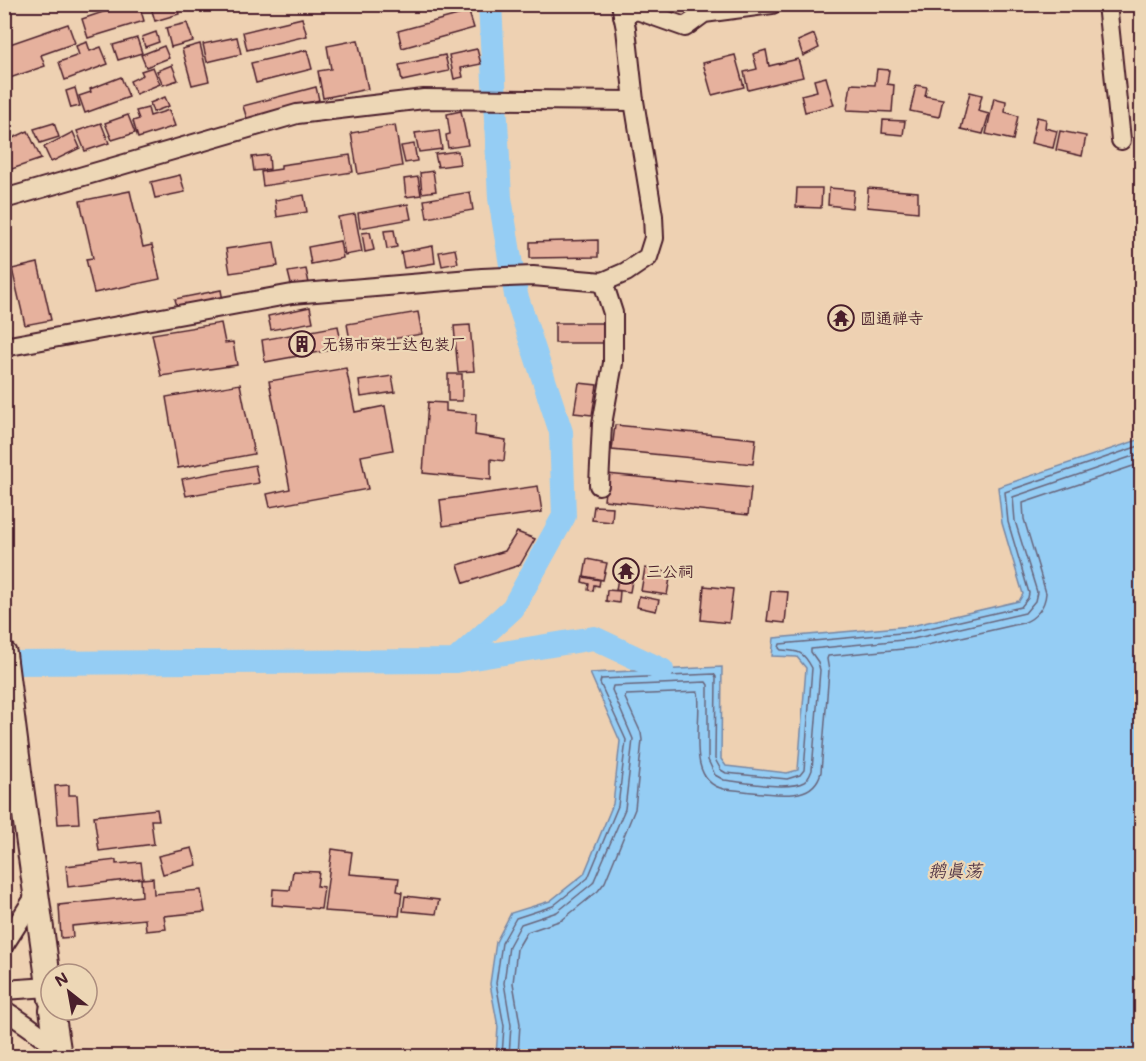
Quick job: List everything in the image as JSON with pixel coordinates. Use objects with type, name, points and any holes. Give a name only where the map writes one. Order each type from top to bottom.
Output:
[{"type":"main road","points":[[4,654],[46,962]]},
{"type":"main road","points":[[54,1022],[58,1053]]},
{"type":"street","points":[[4,347],[292,294],[482,278],[533,276],[603,282],[626,272],[648,257],[654,238],[653,216],[622,10],[637,10],[685,27],[704,13],[772,4]]},
{"type":"street","points":[[1107,4],[1121,140]]},
{"type":"street","points":[[4,199],[297,114],[424,99],[634,101]]},
{"type":"street","points":[[598,484],[602,424],[613,363],[613,313],[603,282]]},
{"type":"street","points":[[4,945],[36,895]]},
{"type":"street","points":[[4,990],[39,997]]},
{"type":"street","points":[[4,1010],[39,1034],[58,1053]]},
{"type":"water","name":"鹅真荡","points":[[1141,439],[1141,1056],[496,1056],[498,1027],[490,984],[496,942],[511,913],[550,901],[584,874],[613,804],[620,741],[590,673],[722,667],[721,759],[726,766],[787,773],[798,770],[806,668],[797,657],[772,656],[774,638],[911,626],[1019,601],[1023,594],[1002,523],[998,487]]},
{"type":"building","points":[[127,4],[139,4],[144,21],[88,38],[82,19]]},
{"type":"building","points":[[150,4],[177,4],[179,14],[155,21]]},
{"type":"building","points":[[469,12],[474,28],[402,48],[398,31]]},
{"type":"building","points":[[302,18],[307,36],[247,50],[243,32]]},
{"type":"building","points":[[187,23],[193,41],[171,47],[166,28]]},
{"type":"building","points":[[68,24],[75,43],[41,55],[45,66],[4,80],[4,46]]},
{"type":"building","points":[[156,32],[159,42],[145,47],[142,37]]},
{"type":"building","points":[[814,34],[819,48],[803,56],[798,41]]},
{"type":"building","points":[[237,37],[241,54],[207,62],[203,44]]},
{"type":"building","points":[[137,38],[142,53],[118,60],[113,45]]},
{"type":"building","points":[[358,40],[368,89],[323,98],[318,71],[331,69],[327,46]]},
{"type":"building","points":[[87,42],[90,51],[101,47],[108,64],[65,80],[59,62],[79,55],[76,46]]},
{"type":"building","points":[[200,44],[209,81],[192,85],[182,49]]},
{"type":"building","points":[[164,46],[169,58],[146,67],[141,55]]},
{"type":"building","points":[[477,49],[481,64],[461,68],[463,77],[454,79],[449,55]]},
{"type":"building","points":[[307,50],[312,69],[256,83],[251,63]]},
{"type":"building","points":[[766,50],[769,66],[798,59],[803,77],[748,90],[744,72],[757,69],[753,54]]},
{"type":"building","points":[[445,55],[449,71],[402,81],[399,65]]},
{"type":"building","points":[[735,55],[744,87],[712,95],[703,63]]},
{"type":"building","points":[[172,65],[178,80],[163,85],[157,71]]},
{"type":"building","points":[[153,67],[160,84],[136,94],[130,81],[143,75],[141,71]]},
{"type":"building","points":[[877,69],[889,70],[887,84],[894,85],[892,112],[847,110],[851,84],[875,85]]},
{"type":"building","points":[[121,77],[129,97],[85,113],[79,96],[91,92],[90,89]]},
{"type":"building","points":[[826,77],[834,105],[805,112],[801,95],[817,91],[814,80]]},
{"type":"building","points":[[916,85],[927,87],[925,96],[943,99],[939,117],[910,111]]},
{"type":"building","points":[[316,87],[319,100],[247,119],[243,106]]},
{"type":"building","points":[[75,88],[80,106],[71,108],[66,91]]},
{"type":"building","points":[[970,92],[982,95],[978,111],[989,114],[983,134],[961,129]]},
{"type":"building","points":[[165,97],[169,106],[153,112],[150,103]]},
{"type":"building","points":[[994,98],[1006,101],[1005,112],[1018,116],[1013,140],[986,134]]},
{"type":"building","points":[[4,99],[13,138],[28,131],[41,159],[9,170],[4,167]]},
{"type":"building","points":[[148,108],[150,116],[169,110],[175,126],[138,138],[133,121],[139,119],[136,111]]},
{"type":"building","points":[[461,111],[468,145],[448,148],[446,135],[450,134],[447,114]]},
{"type":"building","points":[[128,115],[135,133],[112,140],[105,123]]},
{"type":"building","points":[[1037,117],[1046,119],[1045,128],[1057,131],[1053,148],[1031,143]]},
{"type":"building","points":[[883,120],[905,121],[903,135],[882,133]]},
{"type":"building","points":[[54,123],[59,137],[40,143],[34,129]]},
{"type":"building","points":[[101,123],[109,143],[85,151],[77,131]]},
{"type":"building","points":[[395,125],[402,166],[358,174],[351,133]]},
{"type":"building","points":[[439,130],[442,149],[419,152],[415,133]]},
{"type":"building","points":[[1060,131],[1086,136],[1082,156],[1056,150]]},
{"type":"building","points":[[73,132],[80,148],[51,162],[44,147]]},
{"type":"building","points":[[414,144],[417,161],[405,163],[401,146]]},
{"type":"building","points":[[458,151],[460,164],[438,167],[435,154]]},
{"type":"building","points":[[269,155],[270,169],[254,171],[252,157]]},
{"type":"building","points":[[350,155],[353,172],[263,186],[261,172],[281,169],[281,165]]},
{"type":"building","points":[[433,171],[436,191],[422,193],[420,173]]},
{"type":"building","points":[[180,175],[185,192],[155,198],[151,182]]},
{"type":"building","points":[[418,177],[421,195],[406,197],[404,179]]},
{"type":"building","points":[[797,188],[822,188],[821,208],[796,207]]},
{"type":"building","points":[[829,188],[854,190],[852,208],[828,205]]},
{"type":"building","points":[[868,188],[918,192],[918,212],[867,207]]},
{"type":"building","points":[[130,191],[143,247],[152,245],[160,279],[94,293],[86,259],[93,258],[80,201]]},
{"type":"building","points":[[470,192],[473,210],[427,218],[424,200]]},
{"type":"building","points":[[304,195],[307,212],[277,217],[275,200]]},
{"type":"building","points":[[408,204],[411,219],[360,228],[358,213]]},
{"type":"building","points":[[355,214],[362,252],[345,255],[338,217]]},
{"type":"building","points":[[394,230],[397,247],[387,249],[384,231]]},
{"type":"building","points":[[370,232],[374,250],[365,252],[362,233]]},
{"type":"building","points":[[598,240],[598,257],[530,258],[530,242]]},
{"type":"building","points":[[340,241],[343,258],[311,264],[308,247]]},
{"type":"building","points":[[274,242],[278,266],[230,273],[226,249]]},
{"type":"building","points":[[433,246],[435,263],[404,268],[401,252]]},
{"type":"building","points":[[455,249],[458,263],[442,266],[439,252]]},
{"type":"building","points":[[38,263],[51,320],[25,325],[12,269]]},
{"type":"building","points":[[306,269],[310,288],[293,292],[288,272]]},
{"type":"building","points":[[221,290],[223,301],[178,310],[175,299]]},
{"type":"building","points":[[310,307],[313,322],[271,330],[268,316]]},
{"type":"building","points":[[418,312],[422,334],[351,346],[347,324]]},
{"type":"building","points":[[221,323],[225,343],[233,342],[237,365],[161,376],[152,334]]},
{"type":"building","points":[[555,323],[606,323],[605,343],[555,343]]},
{"type":"building","points":[[470,325],[474,371],[458,372],[454,326]]},
{"type":"building","name":"无锡市荣士达包装厂","points":[[338,326],[342,348],[265,362],[262,340]]},
{"type":"building","points":[[346,368],[355,412],[385,406],[393,450],[361,456],[368,489],[270,507],[267,494],[290,489],[269,381]]},
{"type":"building","points":[[448,374],[462,374],[462,401],[448,401]]},
{"type":"building","points":[[392,376],[395,392],[361,397],[359,381]]},
{"type":"building","points":[[579,383],[597,385],[592,415],[574,413]]},
{"type":"building","points":[[240,384],[254,454],[178,468],[166,397]]},
{"type":"building","points":[[428,402],[446,403],[446,411],[476,414],[475,435],[506,440],[504,461],[491,459],[491,480],[423,473]]},
{"type":"building","points":[[615,425],[756,439],[753,464],[612,450]]},
{"type":"building","points":[[255,465],[259,483],[186,496],[182,479]]},
{"type":"building","points":[[607,474],[751,488],[748,515],[604,500]]},
{"type":"building","points":[[538,486],[542,512],[443,526],[440,500]]},
{"type":"building","points":[[594,506],[613,507],[612,522],[592,520]]},
{"type":"building","points":[[517,532],[535,539],[520,565],[464,583],[458,565],[505,551]]},
{"type":"building","points":[[587,559],[607,563],[603,580],[584,576]]},
{"type":"building","points":[[645,568],[671,573],[667,595],[641,591]]},
{"type":"building","points":[[619,572],[633,575],[630,592],[616,590]]},
{"type":"building","points":[[583,577],[600,580],[599,586],[594,585],[593,591],[588,590],[589,584],[582,582]]},
{"type":"building","points":[[704,586],[733,589],[729,623],[701,620]]},
{"type":"building","points":[[607,590],[620,591],[619,603],[606,601]]},
{"type":"building","points":[[771,591],[788,592],[785,623],[767,621]]},
{"type":"building","points":[[639,596],[659,600],[656,611],[637,607]]},
{"type":"building","points":[[69,785],[69,795],[77,795],[79,823],[58,824],[55,786]]},
{"type":"building","points":[[157,809],[159,820],[151,820],[154,844],[99,851],[94,816]]},
{"type":"building","points":[[192,848],[197,865],[163,874],[158,856]]},
{"type":"building","points":[[332,849],[352,852],[349,874],[399,878],[397,891],[402,892],[399,916],[324,911]]},
{"type":"building","points":[[116,860],[116,864],[141,862],[143,878],[68,887],[66,866]]},
{"type":"building","points":[[293,871],[319,872],[317,886],[324,887],[321,909],[272,905],[273,889],[290,890]]},
{"type":"building","points":[[153,878],[154,894],[201,890],[205,912],[164,916],[166,929],[146,931],[145,919],[72,926],[73,937],[61,938],[59,905],[142,896],[141,879]]},
{"type":"building","points":[[405,896],[439,900],[436,914],[403,911]]},
{"type":"waterway","points":[[455,661],[513,608],[564,516],[561,432],[516,295],[500,198],[490,4]]},
{"type":"waterway","points":[[4,663],[455,661],[594,638],[662,670]]},
{"type":"place","name":"圆通禅寺","points":[[841,318]]},
{"type":"place","name":"无锡市荣士达包装厂","points":[[302,344]]},
{"type":"place","name":"三公祠","points":[[626,571]]}]
